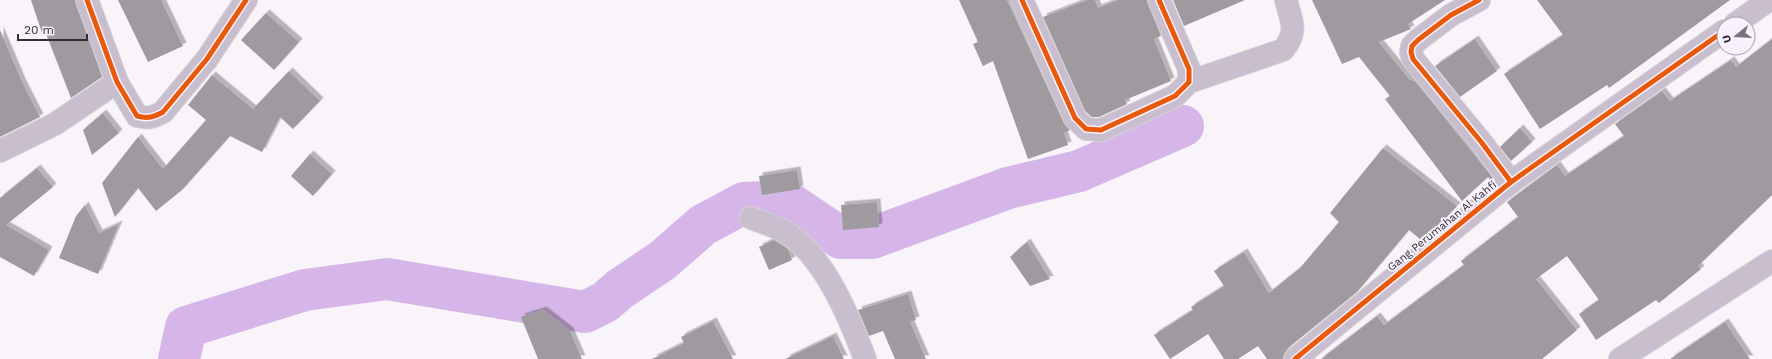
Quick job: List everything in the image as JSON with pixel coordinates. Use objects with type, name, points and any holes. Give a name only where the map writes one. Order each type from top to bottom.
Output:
[{"type":"street","points":[[87,0],[117,82],[137,116],[145,118],[163,112],[207,59],[246,0]]},
{"type":"street","points":[[1022,0],[1075,118],[1086,129],[1101,130],[1175,96],[1190,82],[1283,50],[1291,40],[1294,30],[1286,0]]},
{"type":"street","points":[[1160,0],[1189,69],[1190,82]]},
{"type":"street","points":[[1479,0],[1451,15],[1418,40],[1412,46],[1411,52],[1413,58],[1482,143],[1510,182]]},
{"type":"street","points":[[1746,16],[1769,0]]},
{"type":"street","name":"Gang Perumahan Al Kahfi","points":[[1295,359],[1510,182],[1716,37]]},
{"type":"street","points":[[0,151],[55,124],[117,82]]},
{"type":"street","points":[[751,218],[789,234],[808,249],[839,298],[856,334],[865,359]]},
{"type":"street","points":[[1620,359],[1772,261]]},
{"type":"building","points":[[31,0],[75,0],[102,77],[71,98],[45,31],[42,33]]},
{"type":"building","points":[[118,0],[161,0],[183,46],[148,62]]},
{"type":"building","points":[[959,0],[1007,0],[1064,123],[1070,130],[1064,133],[1068,145],[1028,159],[993,61],[983,66],[973,44],[978,42]]},
{"type":"building","points":[[1087,0],[1095,0],[1098,8],[1118,0],[1147,0],[1161,36],[1154,39],[1171,81],[1125,100],[1127,104],[1099,117],[1092,117],[1085,111],[1043,17]]},
{"type":"building","points":[[1173,0],[1245,0],[1184,26]]},
{"type":"building","points":[[1312,0],[1445,0],[1408,24],[1411,29],[1379,42],[1410,80],[1415,81],[1493,178],[1491,180],[1488,177],[1462,201],[1385,99],[1390,96],[1359,57],[1342,64]]},
{"type":"building","points":[[1537,0],[1730,0],[1609,88],[1607,85],[1540,129],[1504,74],[1563,35]]},
{"type":"building","points":[[266,13],[299,42],[274,70],[241,40]]},
{"type":"building","points":[[0,30],[23,84],[40,117],[0,137]]},
{"type":"building","points":[[1475,39],[1497,71],[1460,97],[1435,66]]},
{"type":"building","points":[[1772,39],[1772,195],[1698,266],[1701,269],[1659,303],[1656,300],[1596,340],[1579,314],[1599,300],[1567,256],[1536,279],[1577,330],[1542,359],[1321,359],[1377,316],[1384,325],[1464,265],[1461,261],[1518,217],[1507,202],[1557,165],[1565,176],[1624,136],[1615,124],[1662,91],[1670,101],[1731,60],[1736,67],[1750,56],[1756,56],[1756,51]]},
{"type":"building","points":[[289,71],[320,101],[293,129],[280,117],[262,152],[230,136],[182,190],[156,211],[138,188],[115,217],[102,183],[138,137],[163,169],[206,120],[188,105],[212,75],[253,109]]},
{"type":"building","points":[[103,113],[119,133],[92,155],[83,130]]},
{"type":"building","points":[[1520,128],[1532,142],[1511,161],[1500,147]]},
{"type":"building","points":[[1383,148],[1457,206],[1438,226],[1421,240],[1409,230],[1357,292],[1287,349],[1283,359],[1267,359],[1258,346],[1238,359],[1224,359],[1208,334],[1170,359],[1154,335],[1193,310],[1191,307],[1224,286],[1214,271],[1244,252],[1269,293],[1300,268],[1339,222],[1330,213]]},
{"type":"building","points":[[310,154],[332,174],[313,196],[291,176]]},
{"type":"building","points":[[37,168],[53,187],[6,225],[49,250],[34,276],[0,257],[0,198]]},
{"type":"building","points":[[797,170],[800,189],[762,195],[759,176]]},
{"type":"building","points":[[877,202],[879,227],[843,230],[841,205]]},
{"type":"building","points":[[85,205],[99,233],[119,224],[98,274],[59,258],[76,216]]},
{"type":"building","points":[[774,240],[788,249],[792,260],[769,270],[759,247]]},
{"type":"building","points":[[1027,242],[1050,279],[1030,286],[1010,257]]},
{"type":"building","points":[[908,294],[916,320],[910,322],[926,359],[895,359],[883,331],[869,336],[858,310]]},
{"type":"building","points":[[543,310],[570,331],[582,359],[538,359],[521,317]]},
{"type":"building","points":[[713,321],[733,359],[652,359],[684,343],[681,337]]},
{"type":"building","points":[[1725,322],[1750,359],[1670,359]]},
{"type":"building","points":[[833,336],[844,359],[785,359]]},
{"type":"waterway","points":[[179,359],[186,327],[305,290],[387,279],[585,312],[605,302],[620,289],[663,260],[703,225],[744,203],[786,201],[841,238],[872,238],[1008,188],[1079,171],[1183,126]]},
{"type":"cycle path","points":[[87,0],[117,82],[137,116],[141,117],[154,116],[163,112],[207,59],[246,0]]},
{"type":"cycle path","points":[[1022,0],[1075,118],[1086,129],[1101,130],[1175,96],[1189,82],[1189,69],[1159,0]]},
{"type":"cycle path","points":[[1479,0],[1451,15],[1418,40],[1412,46],[1411,52],[1413,59],[1482,143],[1511,182]]},
{"type":"cycle path","points":[[1295,359],[1511,182],[1716,37]]}]
